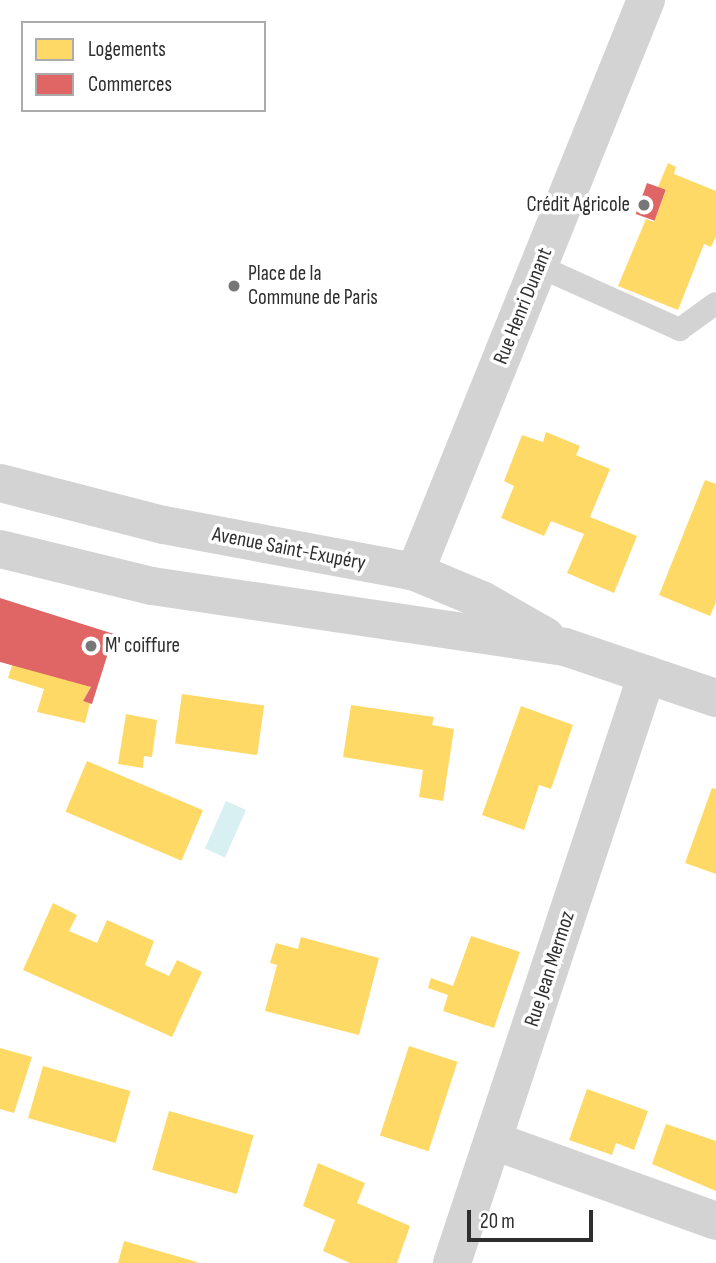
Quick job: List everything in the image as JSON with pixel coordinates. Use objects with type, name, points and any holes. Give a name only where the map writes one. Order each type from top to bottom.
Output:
[{"type":"street","name":"Rue Henri Dunant","points":[[415,572],[646,0]]},
{"type":"street","name":"Avenue Saint-Exupéry","points":[[0,483],[164,525],[415,572],[482,600],[565,647]]},
{"type":"street","name":"Avenue Saint-Exupéry","points":[[0,549],[152,586],[565,647],[716,698]]},
{"type":"street","name":"Rue Jean Mermoz","points":[[452,1263],[647,674]]},
{"type":"street","points":[[494,1141],[716,1221]]},
{"type":"lane","points":[[539,266],[679,329],[715,303]]},
{"type":"water","points":[[226,801],[246,810],[225,857],[205,849]]},
{"type":"building: Logements","points":[[668,163],[676,167],[674,174],[716,191],[716,236],[711,247],[704,244],[678,310],[618,286],[646,219],[654,222],[666,190],[658,187]]},
{"type":"building: Logements","points":[[546,432],[580,446],[576,455],[610,469],[590,517],[637,536],[614,593],[567,573],[584,534],[551,521],[544,536],[501,518],[514,486],[504,481],[522,435],[543,442]]},
{"type":"building: Logements","points":[[705,480],[716,484],[716,602],[710,616],[659,595]]},
{"type":"building: Logements","points":[[13,662],[91,687],[83,701],[90,703],[85,723],[37,712],[44,689],[8,678]]},
{"type":"building: Logements","points":[[182,694],[264,706],[257,755],[175,744]]},
{"type":"building: Logements","points":[[351,705],[434,717],[432,725],[454,729],[443,801],[419,797],[423,770],[343,757]]},
{"type":"building: Logements","points":[[521,706],[573,725],[551,789],[539,785],[524,830],[482,815]]},
{"type":"building: Logements","points":[[126,714],[157,720],[152,757],[144,756],[143,768],[118,764]]},
{"type":"building: Logements","points":[[87,761],[203,810],[181,861],[66,812]]},
{"type":"building: Logements","points":[[712,788],[716,789],[716,874],[685,863]]},
{"type":"building: Logements","points":[[53,903],[77,915],[69,931],[97,943],[107,920],[154,941],[145,965],[169,976],[177,960],[202,972],[172,1037],[23,970]]},
{"type":"building: Logements","points":[[471,936],[520,952],[494,1028],[443,1011],[448,995],[428,988],[431,978],[453,986]]},
{"type":"building: Logements","points":[[301,937],[379,958],[359,1035],[265,1011],[277,965],[270,963],[276,943],[298,949]]},
{"type":"building: Logements","points":[[409,1046],[458,1062],[428,1151],[380,1135]]},
{"type":"building: Logements","points":[[0,1048],[32,1057],[14,1113],[0,1109]]},
{"type":"building: Logements","points":[[43,1066],[130,1091],[116,1143],[28,1118]]},
{"type":"building: Logements","points":[[587,1089],[648,1111],[634,1150],[616,1143],[612,1155],[569,1140]]},
{"type":"building: Logements","points":[[169,1111],[254,1135],[237,1194],[152,1170]]},
{"type":"building: Logements","points":[[666,1124],[716,1141],[716,1191],[652,1164]]},
{"type":"building: Logements","points":[[318,1163],[365,1183],[357,1203],[410,1226],[397,1263],[350,1263],[323,1251],[335,1220],[303,1206]]},
{"type":"building: Logements","points":[[124,1241],[197,1262],[197,1263],[118,1263]]},
{"type":"building: Commerces","points":[[647,183],[666,190],[655,221],[636,214]]},
{"type":"building: Commerces","points":[[0,598],[114,634],[92,704],[83,701],[91,687],[0,662]]},
{"type":"place","name":"Crédit Agricole","points":[[644,205]]},
{"type":"place","name":"Place de la Commune de Paris","points":[[234,286]]},
{"type":"place","name":"M' coiffure","points":[[91,646]]}]
